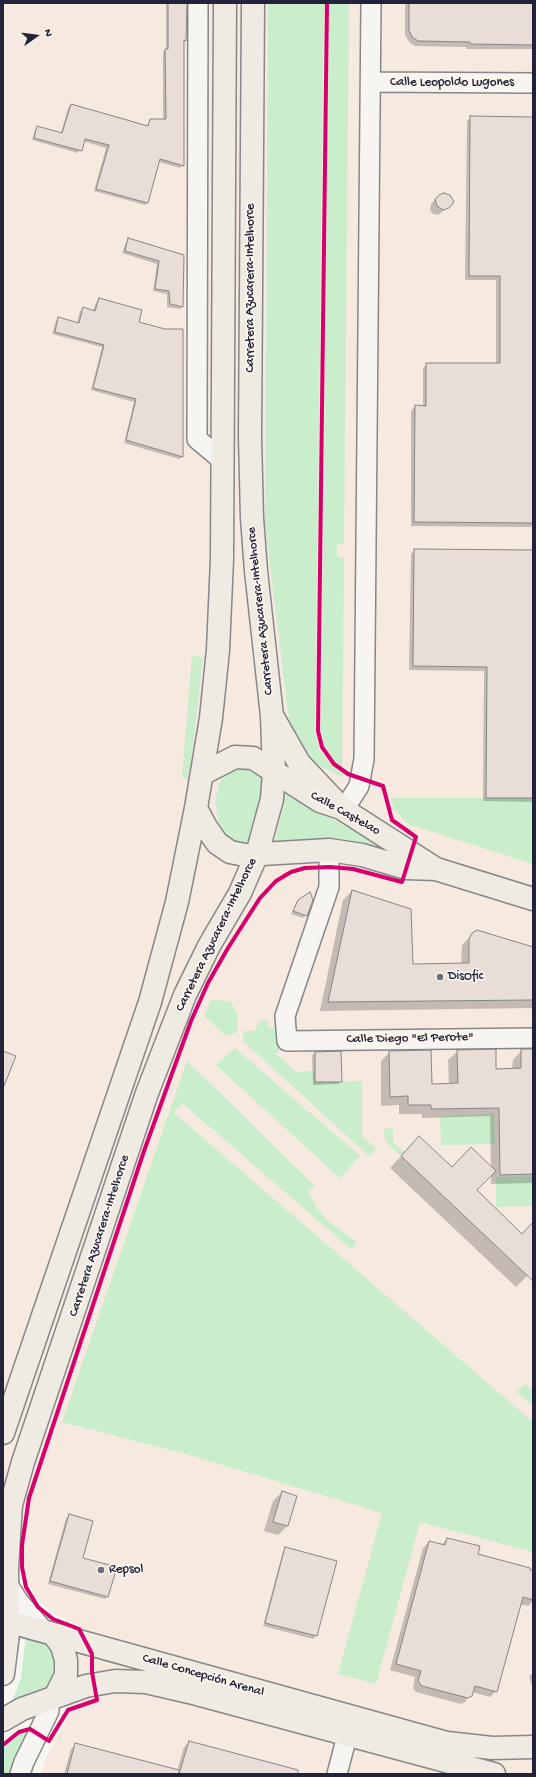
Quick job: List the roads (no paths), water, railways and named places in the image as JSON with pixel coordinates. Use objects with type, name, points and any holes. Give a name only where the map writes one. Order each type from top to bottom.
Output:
[{"type":"main road","name":"Carretera Azucarera-Intelhorce","points":[[3,1433],[150,1002],[177,902],[212,718],[218,650],[222,559],[225,3]]},
{"type":"main road","name":"Carretera Azucarera-Intelhorce","points":[[3,1674],[8,1634],[5,1621],[11,1505],[17,1483],[147,1093],[185,995],[209,946],[240,893],[257,854],[272,799],[274,772],[272,716],[256,571],[251,489],[250,429],[253,3]]},
{"type":"main road","points":[[272,716],[299,763],[341,808]]},
{"type":"main road","points":[[202,774],[235,757],[253,758],[274,772]]},
{"type":"main road","name":"Calle Castelao","points":[[274,772],[320,800],[341,808],[436,869]]},
{"type":"main road","points":[[196,808],[206,827],[217,843],[230,852],[245,855],[257,854]]},
{"type":"main road","name":"Calle Castelao","points":[[257,854],[329,850],[362,855],[406,868],[436,869],[533,899]]},
{"type":"main road","points":[[240,893],[264,873],[298,852]]},
{"type":"main road","name":"Calle Concepción Arenal","points":[[5,1621],[86,1642],[350,1726],[494,1774]]},
{"type":"main road","points":[[49,1633],[62,1646],[66,1660],[66,1675],[52,1697]]},
{"type":"main road","name":"Calle Concepción Arenal","points":[[3,1720],[22,1708],[86,1686],[115,1682],[146,1682],[350,1726],[447,1743],[492,1748],[533,1747]]},
{"type":"street","points":[[198,3],[198,439],[222,460]]},
{"type":"street","points":[[341,808],[350,800],[359,786],[364,759],[371,3]]},
{"type":"street","name":"Calle Leopoldo Lugones","points":[[371,82],[533,83]]},
{"type":"street","name":"Calle Diego \"El Perote\"","points":[[329,850],[329,887],[285,1016],[287,1041],[533,1038]]},
{"type":"street","points":[[7,1582],[19,1602],[49,1633]]},
{"type":"street","points":[[20,1774],[24,1762],[49,1711],[52,1697]]},
{"type":"street","points":[[337,1774],[350,1726]]},
{"type":"place","name":"DisOfic","points":[[440,977]]},
{"type":"place","name":"Repsol","points":[[101,1570]]}]
